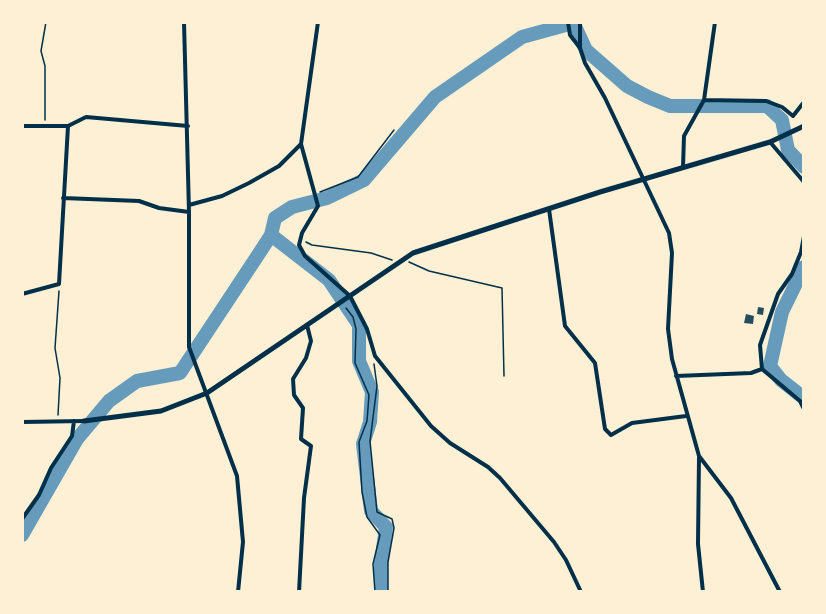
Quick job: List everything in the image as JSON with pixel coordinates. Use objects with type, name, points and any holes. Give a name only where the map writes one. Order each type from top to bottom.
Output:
[{"type":"street","points":[[184,22],[188,126],[189,347],[237,477],[243,542],[238,591]]},
{"type":"street","points":[[318,22],[301,144],[317,195],[318,206],[298,244],[305,256],[350,296],[367,329],[372,351],[431,426],[450,444],[488,467],[500,478],[554,542],[566,560],[581,591]]},
{"type":"street","points":[[580,22],[580,48]]},
{"type":"street","points":[[683,167],[684,136],[704,100],[715,22]]},
{"type":"street","points":[[568,25],[570,35],[580,48],[669,232],[672,253],[667,313],[672,359],[699,456],[698,544],[703,591]]},
{"type":"street","points":[[704,100],[765,101],[782,107],[793,116],[804,102]]},
{"type":"street","points":[[22,126],[68,126],[86,117],[188,126]]},
{"type":"street","points":[[22,294],[59,284],[62,198],[68,126]]},
{"type":"street","points":[[22,422],[103,420],[161,411],[207,393],[401,261],[436,244],[770,142],[804,126]]},
{"type":"street","points":[[770,142],[804,182]]},
{"type":"street","points":[[189,205],[222,196],[249,183],[279,166],[301,144]]},
{"type":"street","points":[[62,198],[139,201],[159,208],[189,212]]},
{"type":"street","points":[[549,209],[565,326],[595,363],[604,429],[611,435],[632,423],[686,416]]},
{"type":"street","points":[[804,236],[801,252],[792,274],[778,294],[760,345],[762,369],[800,400],[804,409]]},
{"type":"street","points":[[299,591],[304,498],[311,446],[301,439],[303,408],[294,395],[293,379],[306,358],[311,341],[307,325]]},
{"type":"street","points":[[676,376],[742,374],[762,369]]},
{"type":"street","points":[[22,519],[39,495],[72,436],[74,421]]},
{"type":"street","points":[[699,456],[731,498],[780,591]]},
{"type":"path","points":[[45,126],[45,66],[41,51],[46,22]]},
{"type":"path","points":[[317,195],[358,177],[394,130]]},
{"type":"path","points":[[300,238],[312,245],[371,253],[429,271],[502,288],[504,376]]},
{"type":"path","points":[[57,421],[60,378],[55,348],[59,284]]},
{"type":"path","points":[[341,302],[352,317],[356,329],[355,363],[369,395],[367,421],[359,442],[362,492],[367,517],[380,535],[373,564],[375,591]]},
{"type":"path","points":[[372,351],[377,386],[370,441],[377,512],[392,519],[394,528],[388,562],[388,591]]},
{"type":"building","points":[[758,307],[764,308],[763,315],[757,314]]},
{"type":"building","points":[[746,314],[754,316],[753,324],[744,323]]},
{"type":"waterway","points":[[573,22],[586,50],[627,86],[648,97],[670,106],[767,106],[782,120],[788,150],[804,167]]},
{"type":"waterway","points":[[22,535],[77,439],[109,401],[137,381],[180,373],[271,235],[275,218],[292,207],[327,198],[364,180],[435,97],[522,37],[573,23]]},
{"type":"waterway","points":[[271,235],[329,280],[359,325],[359,361],[372,392],[370,422],[363,444],[371,511],[386,527],[381,563],[381,592]]},
{"type":"waterway","points":[[804,267],[782,312],[770,366],[781,380],[804,398]]}]
